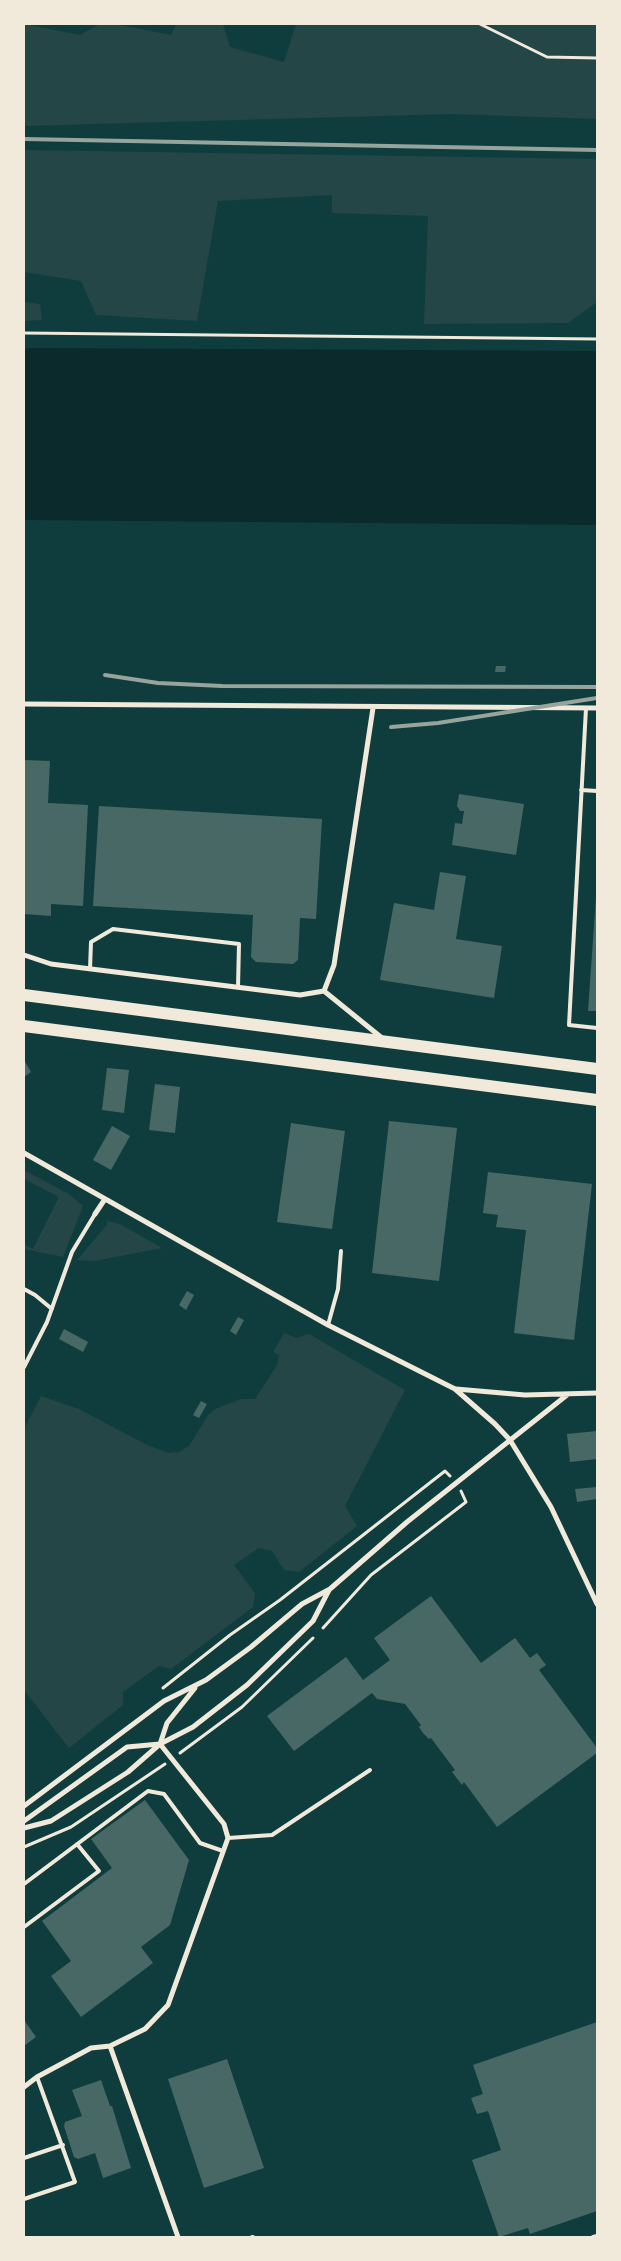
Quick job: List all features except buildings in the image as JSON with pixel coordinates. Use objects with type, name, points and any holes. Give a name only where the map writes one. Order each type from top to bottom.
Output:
[{"type":"main road","points":[[24,995],[597,1068]]},
{"type":"main road","points":[[24,1026],[597,1100]]},
{"type":"street","points":[[24,704],[373,708],[597,708]]},
{"type":"street","points":[[324,991],[334,965],[373,708]]},
{"type":"street","points":[[24,955],[51,964],[238,988],[300,995],[324,991],[385,1041]]},
{"type":"street","points":[[24,1153],[328,1324],[455,1389],[495,1424],[510,1440],[551,1507],[597,1604]]},
{"type":"street","points":[[95,1214],[105,1199]]},
{"type":"street","points":[[455,1389],[525,1395],[597,1393]]},
{"type":"street","points":[[24,1806],[164,1701],[197,1686],[251,1647],[302,1604],[330,1589],[407,1522],[567,1395]]},
{"type":"street","points":[[24,1828],[51,1821],[128,1772],[160,1744],[193,1727],[247,1684],[312,1621],[330,1589]]},
{"type":"street","points":[[160,1744],[167,1723],[197,1686]]},
{"type":"street","points":[[24,1821],[127,1747],[160,1744]]},
{"type":"street","points":[[24,2087],[37,2077],[91,2048],[110,2046],[145,2030],[168,2005],[228,1838],[224,1824],[160,1744]]},
{"type":"street","points":[[110,2046],[178,2237]]},
{"type":"lane","points":[[586,708],[569,1025],[597,1028]]},
{"type":"lane","points":[[581,790],[597,791]]},
{"type":"lane","points":[[90,969],[91,942],[113,929],[239,944],[238,988]]},
{"type":"lane","points":[[24,1368],[47,1322],[72,1252],[95,1214]]},
{"type":"lane","points":[[328,1324],[338,1290],[342,1251]]},
{"type":"lane","points":[[24,1289],[35,1295],[52,1309]]},
{"type":"lane","points":[[228,1838],[272,1835],[370,1770]]},
{"type":"lane","points":[[24,1884],[148,1791],[164,1794],[200,1843],[223,1851]]},
{"type":"lane","points":[[24,1927],[99,1872],[77,1844]]},
{"type":"lane","points":[[24,2199],[75,2182],[37,2077]]},
{"type":"lane","points":[[24,2158],[63,2145]]},
{"type":"lane","points":[[593,2237],[597,2236]]},
{"type":"path","points":[[480,24],[548,57],[597,58]]},
{"type":"path","points":[[24,333],[597,339]]},
{"type":"shaded area","points":[[24,24],[80,35],[100,24],[115,24],[171,35],[176,24],[223,24],[230,47],[284,62],[296,24],[597,24],[597,119],[451,114],[24,126]]},
{"type":"shaded area","points":[[24,150],[597,159],[597,302],[568,323],[424,324],[428,216],[332,213],[332,195],[218,201],[197,321],[96,315],[81,281],[24,272]]},
{"type":"shaded area","points":[[24,302],[40,304],[42,320],[24,321]]},
{"type":"shaded area","points":[[24,349],[597,351],[597,525],[24,520]]},
{"type":"shaded area","points":[[24,1170],[69,1194],[83,1206],[63,1257],[24,1249],[24,1244],[33,1249],[58,1199],[57,1196],[24,1179]]},
{"type":"shaded area","points":[[107,1221],[120,1224],[162,1248],[95,1261],[77,1260],[107,1225]]},
{"type":"shaded area","points":[[284,1333],[297,1338],[309,1334],[405,1390],[345,1506],[357,1526],[299,1572],[284,1570],[272,1551],[259,1548],[234,1565],[255,1593],[253,1607],[171,1669],[159,1666],[123,1692],[123,1705],[69,1748],[24,1690],[24,1431],[27,1423],[41,1396],[79,1409],[147,1445],[169,1453],[179,1452],[189,1446],[208,1415],[215,1409],[241,1399],[255,1399],[277,1365],[279,1355],[273,1352]]},
{"type":"railway","points":[[24,139],[597,150]]},
{"type":"railway","points":[[105,675],[158,683],[222,686],[597,687]]},
{"type":"railway","points":[[391,727],[438,723],[597,698]]}]
